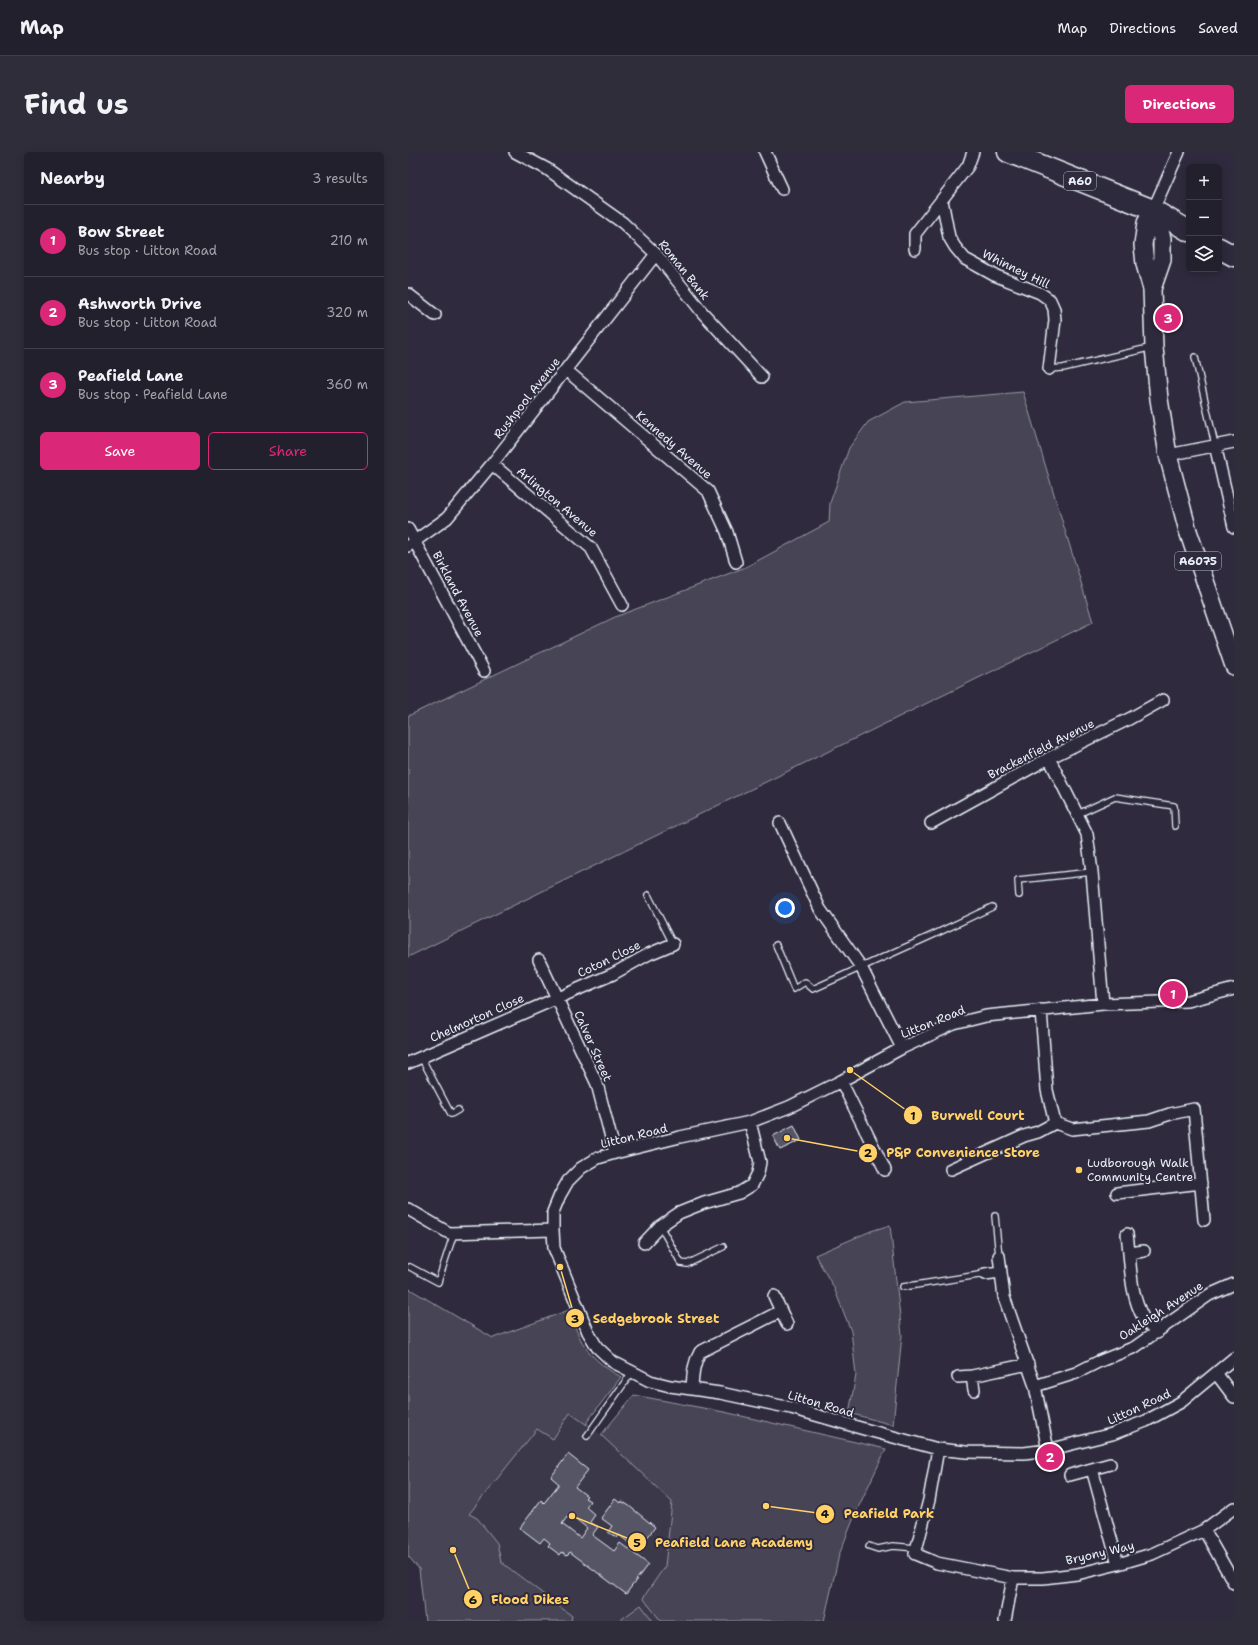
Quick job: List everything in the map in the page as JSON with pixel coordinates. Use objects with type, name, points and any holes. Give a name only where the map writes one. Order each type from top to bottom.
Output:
[{"type":"highway","name":"A60","points":[[1008,152],[1153,210],[1186,229]]},
{"type":"highway","points":[[1222,250],[1234,256]]},
{"type":"main road","name":"A6075","points":[[1153,210],[1146,223],[1143,245],[1145,264],[1152,289],[1154,347],[1159,398],[1168,455],[1188,531],[1234,666]]},
{"type":"street","name":"Roman Bank","points":[[515,152],[547,169],[623,223],[656,254],[702,312],[762,377]]},
{"type":"street","points":[[765,152],[782,189]]},
{"type":"street","points":[[914,249],[915,234],[968,166],[973,152]]},
{"type":"street","points":[[1153,210],[1179,152]]},
{"type":"street","name":"Whinney Hill","points":[[942,200],[949,237],[955,247],[966,259],[994,275],[1040,294],[1050,300],[1054,309],[1055,320],[1049,369]]},
{"type":"street","name":"Rushpool Avenue","points":[[412,544],[447,518],[492,464],[656,254]]},
{"type":"street","points":[[408,294],[435,315]]},
{"type":"street","name":"Kennedy Avenue","points":[[566,370],[708,491],[727,532],[736,562]]},
{"type":"street","points":[[1168,455],[1234,442]]},
{"type":"street","points":[[1215,445],[1234,528]]},
{"type":"street","name":"Arlington Avenue","points":[[492,464],[591,548],[622,605]]},
{"type":"street","name":"Birkland Avenue","points":[[408,529],[412,544],[484,671]]},
{"type":"street","name":"Brackenfield Avenue","points":[[931,823],[1049,758],[1129,719],[1163,700]]},
{"type":"street","points":[[1049,758],[1087,834],[1092,872],[1103,1004]]},
{"type":"street","points":[[780,824],[820,909],[861,967],[902,1048]]},
{"type":"street","name":"Coton Close","points":[[556,997],[613,974],[649,954],[673,944]]},
{"type":"street","name":"Calver Street","points":[[539,960],[597,1084],[615,1153]]},
{"type":"street","name":"Litton Road","points":[[1234,989],[1188,1001],[1103,1004],[1041,1010],[980,1017],[954,1024],[902,1048],[789,1107],[750,1122],[598,1158],[568,1181],[553,1212],[554,1248],[588,1332],[597,1347],[613,1362],[650,1381],[792,1408],[864,1429],[938,1448],[995,1453],[1048,1450],[1112,1434],[1146,1421],[1180,1402],[1234,1358]]},
{"type":"street","name":"Chelmorton Close","points":[[408,1063],[556,997]]},
{"type":"street","points":[[1041,1010],[1047,1090],[1055,1123]]},
{"type":"street","points":[[841,1081],[885,1170]]},
{"type":"street","points":[[951,1169],[1024,1136],[1038,1132],[1055,1123],[1072,1129],[1123,1124],[1149,1121],[1170,1114],[1194,1109],[1204,1220]]},
{"type":"street","points":[[644,1243],[660,1226],[679,1213],[704,1203],[739,1194],[752,1186],[758,1174],[760,1162],[750,1122]]},
{"type":"street","points":[[1117,1193],[1201,1183]]},
{"type":"street","points":[[408,1209],[449,1233],[553,1230]]},
{"type":"street","points":[[1127,1234],[1136,1303],[1145,1320],[1156,1333]]},
{"type":"street","points":[[1130,1253],[1144,1250]]},
{"type":"street","points":[[999,1256],[1004,1297],[1035,1386],[1048,1450]]},
{"type":"street","points":[[985,1274],[1000,1272]]},
{"type":"street","name":"Oakleigh Avenue","points":[[1035,1386],[1076,1373],[1135,1347],[1208,1295],[1234,1284]]},
{"type":"street","points":[[774,1296],[787,1324]]},
{"type":"street","points":[[692,1388],[693,1369],[700,1352],[781,1311]]},
{"type":"street","points":[[958,1378],[1028,1364]]},
{"type":"street","points":[[1216,1374],[1234,1397]]},
{"type":"street","points":[[972,1376],[974,1390]]},
{"type":"street","points":[[915,1551],[929,1500],[938,1448]]},
{"type":"street","points":[[1070,1475],[1110,1464]]},
{"type":"street","points":[[1092,1469],[1118,1564]]},
{"type":"street","name":"Bryony Way","points":[[915,1551],[937,1563],[1013,1578],[1043,1578],[1077,1574],[1152,1554],[1204,1530],[1234,1508]]},
{"type":"street","points":[[1204,1530],[1234,1583]]},
{"type":"street","points":[[1005,1621],[1013,1578]]},
{"type":"lane","points":[[1049,369],[1063,368],[1154,347]]},
{"type":"lane","points":[[1195,357],[1215,445]]},
{"type":"lane","points":[[1078,814],[1115,797],[1174,806],[1175,826]]},
{"type":"lane","points":[[1019,895],[1018,880],[1092,872]]},
{"type":"lane","points":[[648,895],[673,944]]},
{"type":"lane","points":[[776,945],[794,988],[805,982],[813,989],[992,907]]},
{"type":"lane","points":[[421,1058],[451,1114],[458,1110]]},
{"type":"lane","points":[[995,1216],[999,1256]]},
{"type":"lane","points":[[660,1226],[681,1263],[687,1264],[723,1247]]},
{"type":"lane","points":[[410,1267],[438,1282],[454,1233]]},
{"type":"lane","points":[[903,1287],[985,1274]]},
{"type":"lane","points":[[587,1436],[632,1372]]},
{"type":"lane","points":[[868,1546],[878,1549],[893,1546],[915,1551]]},
{"type":"shaded area","points":[[1023,392],[1093,622],[408,957],[408,716],[615,617],[746,567],[829,522],[830,503],[849,448],[868,422],[905,402]]},
{"type":"shaded area","points":[[890,1225],[902,1335],[893,1425],[849,1413],[856,1375],[851,1331],[834,1288],[815,1255],[871,1231]]},
{"type":"shaded area","points":[[408,1288],[493,1338],[569,1310],[582,1343],[591,1355],[602,1365],[621,1377],[587,1422],[587,1425],[570,1413],[553,1439],[537,1429],[469,1514],[477,1518],[497,1543],[501,1562],[572,1616],[571,1621],[425,1621],[419,1569],[408,1556]]},
{"type":"shaded area","points":[[634,1395],[724,1412],[886,1449],[857,1510],[839,1555],[824,1621],[661,1621],[643,1598],[665,1566],[672,1502],[601,1435]]},
{"type":"shaded area","points":[[570,1413],[587,1425],[587,1422],[672,1502],[665,1566],[643,1598],[661,1621],[571,1621],[571,1616],[501,1562],[497,1543],[469,1514],[537,1429]]},
{"type":"shaded area","points":[[641,1605],[653,1621],[619,1621]]},
{"type":"building","points":[[794,1125],[801,1140],[780,1150],[773,1136]]},
{"type":"building","points":[[568,1454],[588,1470],[575,1487],[587,1496],[585,1498],[590,1501],[586,1507],[595,1515],[590,1522],[598,1527],[592,1535],[614,1551],[620,1543],[648,1564],[626,1594],[570,1552],[567,1555],[562,1552],[560,1555],[548,1546],[550,1543],[544,1538],[540,1543],[520,1528],[541,1500],[544,1503],[559,1484],[551,1477]],"holes":[[[572,1516],[587,1528],[580,1538],[562,1524],[567,1517],[570,1519]]]},
{"type":"building","points":[[615,1499],[620,1503],[621,1501],[628,1505],[655,1527],[638,1550],[619,1535],[617,1538],[608,1532],[612,1526],[601,1518]]},
{"type":"place","name":"Peafield Lane","points":[[1168,318]]},
{"type":"place","name":"Bow Street","points":[[1173,994]]},
{"type":"place","name":"Burwell Court","points":[[850,1070]]},
{"type":"place","name":"P&P Convenience Store","points":[[787,1138]]},
{"type":"place","name":"Ludborough Walk Community Centre","points":[[1079,1170]]},
{"type":"place","name":"Sedgebrook Street","points":[[560,1267]]},
{"type":"place","name":"Ashworth Drive","points":[[1050,1457]]},
{"type":"place","name":"Peafield Park","points":[[766,1506]]},
{"type":"place","name":"Peafield Lane Academy","points":[[572,1516]]},
{"type":"place","name":"Flood Dikes","points":[[453,1550]]}]
